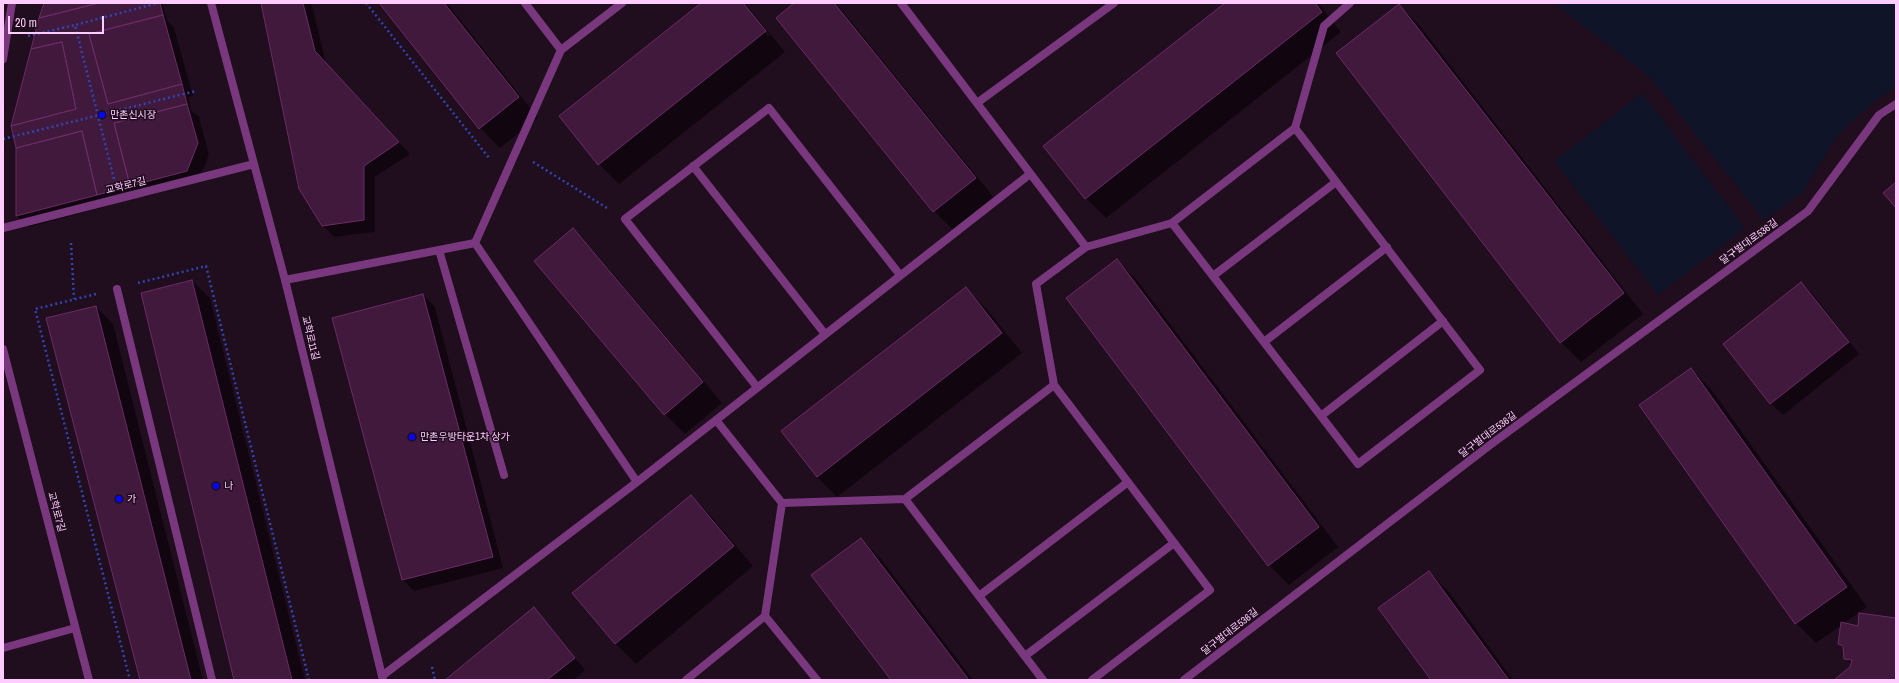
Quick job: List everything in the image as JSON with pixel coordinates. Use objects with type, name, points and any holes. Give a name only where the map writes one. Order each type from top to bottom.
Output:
[{"type":"street","points":[[3,59],[12,3]]},
{"type":"street","name":"교학로11길","points":[[211,3],[285,280],[382,678]]},
{"type":"street","points":[[525,3],[561,50]]},
{"type":"street","points":[[475,243],[561,50],[622,3]]},
{"type":"street","points":[[902,3],[1086,247]]},
{"type":"street","points":[[977,103],[1114,3]]},
{"type":"street","points":[[1092,680],[1210,590],[1054,386],[1036,284],[1086,247],[1172,223],[1295,128],[1324,26],[1350,3]]},
{"type":"street","name":"달구벌대로536길","points":[[1184,680],[1490,445],[1808,211],[1879,115],[1896,104]]},
{"type":"street","points":[[757,387],[625,219],[768,108],[900,275]]},
{"type":"street","points":[[1172,223],[1358,464],[1480,370],[1295,128]]},
{"type":"street","name":"교학로7길","points":[[3,228],[254,164]]},
{"type":"street","points":[[693,166],[825,334]]},
{"type":"street","points":[[382,678],[637,482],[1030,174]]},
{"type":"street","points":[[1213,276],[1336,182]]},
{"type":"street","points":[[285,280],[475,243]]},
{"type":"street","points":[[475,243],[637,482]]},
{"type":"street","points":[[1264,342],[1386,247]]},
{"type":"street","points":[[438,250],[504,475]]},
{"type":"street","points":[[117,289],[212,680]]},
{"type":"street","points":[[1321,416],[1444,322]]},
{"type":"street","name":"교학로7길","points":[[3,349],[89,680]]},
{"type":"street","points":[[782,503],[905,499],[1054,386]]},
{"type":"street","points":[[686,680],[765,616],[782,503],[716,420]]},
{"type":"street","points":[[979,596],[1128,482]]},
{"type":"street","points":[[905,499],[1043,680]]},
{"type":"street","points":[[1025,656],[1174,543]]},
{"type":"street","points":[[765,616],[817,680]]},
{"type":"street","points":[[3,648],[75,628]]},
{"type":"path","points":[[6,41],[158,3]]},
{"type":"path","points":[[366,3],[504,177]]},
{"type":"path","points":[[74,25],[119,199]]},
{"type":"path","points":[[3,139],[196,91]]},
{"type":"path","points":[[516,152],[625,219]]},
{"type":"path","points":[[71,242],[74,299]]},
{"type":"path","points":[[432,666],[435,680]]},
{"type":"shaded area","points":[[1553,3],[1896,3],[1896,87],[1876,100],[1837,136],[1803,192],[1764,220],[1650,77]]},
{"type":"shaded area","points":[[1642,93],[1745,228],[1658,295],[1554,161]]},
{"type":"building","points":[[44,3],[99,3],[39,18]]},
{"type":"building","points":[[99,3],[160,3],[163,15],[89,34],[108,104],[182,84],[187,104],[114,123],[130,186],[97,195],[82,131],[16,148],[11,126],[76,109],[62,42],[31,49],[39,18]]},
{"type":"building","points":[[261,3],[303,3],[315,51],[399,142],[364,166],[364,220],[322,226],[299,189]]},
{"type":"building","points":[[379,3],[444,3],[519,97],[479,129]]},
{"type":"building","points":[[701,3],[743,3],[766,31],[598,165],[559,116]]},
{"type":"building","points":[[794,3],[834,3],[976,178],[933,212],[776,18]]},
{"type":"building","points":[[1225,3],[1315,3],[1322,12],[1085,199],[1043,146]]},
{"type":"building","points":[[1399,4],[1624,293],[1560,343],[1336,53]]},
{"type":"building","points":[[163,15],[182,84],[108,104],[89,34]]},
{"type":"building","points":[[62,42],[76,109],[11,126],[31,49]]},
{"type":"building","points":[[187,104],[198,143],[187,171],[130,186],[114,123]]},
{"type":"building","points":[[82,131],[97,195],[16,216],[16,148]]},
{"type":"building","points":[[1896,182],[1896,208],[1883,193]]},
{"type":"building","points":[[573,228],[703,382],[664,415],[534,261]]},
{"type":"building","points":[[1117,259],[1319,527],[1268,566],[1066,298]]},
{"type":"building","name":"나","points":[[192,280],[292,680],[234,680],[141,293]]},
{"type":"building","points":[[1801,282],[1849,342],[1770,404],[1723,344]]},
{"type":"building","points":[[966,287],[1002,333],[817,477],[781,431]]},
{"type":"building","name":"만촌우방타운1차 상가","points":[[423,294],[493,557],[402,580],[332,318]]},
{"type":"building","name":"가","points":[[96,306],[191,680],[140,680],[46,318]]},
{"type":"building","points":[[1691,368],[1847,587],[1795,624],[1639,405]]},
{"type":"building","points":[[691,495],[734,546],[615,644],[572,593]]},
{"type":"building","points":[[861,538],[969,680],[891,680],[811,575]]},
{"type":"building","points":[[1429,571],[1509,680],[1431,680],[1378,608]]},
{"type":"building","points":[[534,607],[575,658],[547,680],[445,680]]},
{"type":"building","points":[[1859,613],[1896,618],[1896,680],[1834,680],[1850,667],[1852,660],[1844,659],[1843,646],[1838,644],[1841,622],[1858,626]]},
{"type":"place","name":"만촌신시장","points":[[102,115]]},
{"type":"place","name":"만촌우방타운1차 상가","points":[[412,437]]},
{"type":"place","name":"나","points":[[216,486]]},
{"type":"place","name":"가","points":[[119,499]]}]
